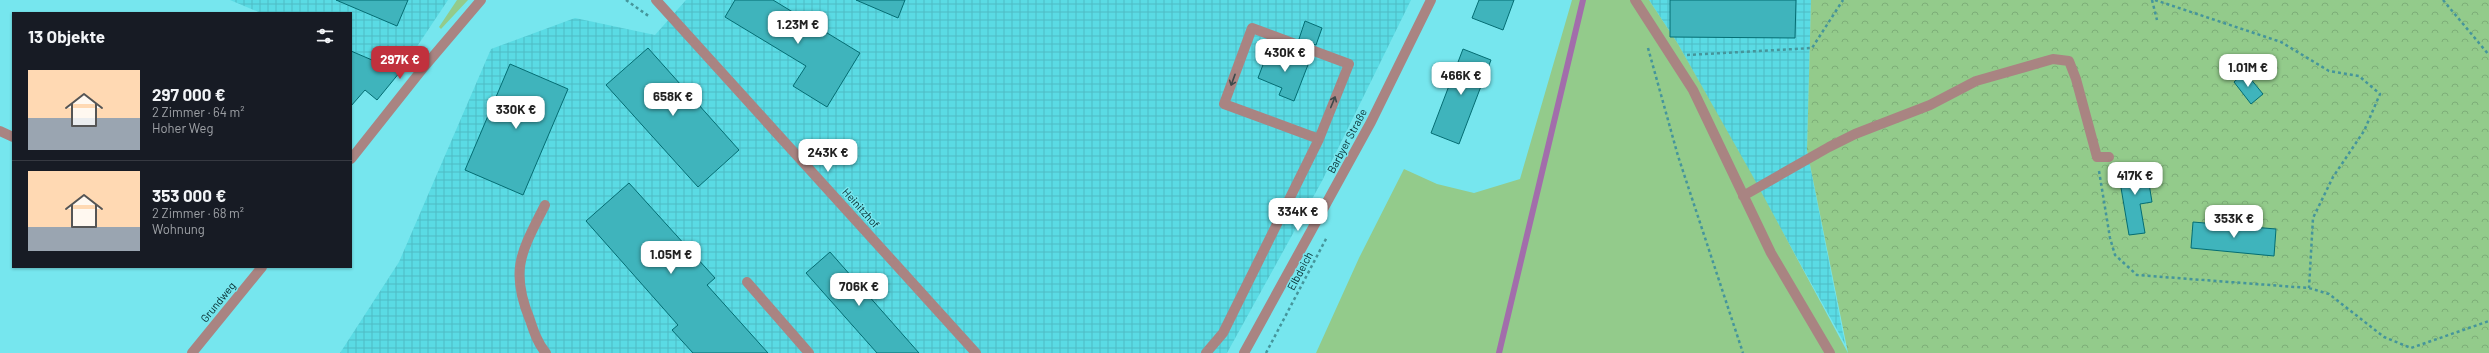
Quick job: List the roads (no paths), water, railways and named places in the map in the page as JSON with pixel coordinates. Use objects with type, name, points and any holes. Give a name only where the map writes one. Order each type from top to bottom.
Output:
[{"type":"street","points":[[352,158],[481,0]]},
{"type":"street","points":[[466,17],[490,0]]},
{"type":"street","name":"Heinitzhof","points":[[651,0],[664,8]]},
{"type":"street","name":"Heinitzhof","points":[[656,0],[976,353]]},
{"type":"street","name":"Barbyer Straße","points":[[1244,353],[1371,122],[1431,0]]},
{"type":"street","points":[[1635,0],[1693,90],[1771,254],[1830,353]]},
{"type":"street","points":[[1206,353],[1223,332],[1319,139],[1349,64],[1252,28],[1224,104],[1319,139]]},
{"type":"street","points":[[1744,196],[1855,134],[1930,105],[1976,81],[2053,58],[2069,61],[2076,79],[2097,157],[2109,157]]},
{"type":"street","points":[[0,132],[12,137]]},
{"type":"street","points":[[545,205],[523,248],[518,279],[526,312],[541,347],[546,353]]},
{"type":"street","name":"Grundweg","points":[[192,353],[261,268]]},
{"type":"street","points":[[747,282],[809,353]]},
{"type":"waterway","points":[[1499,353],[1583,0]]}]
